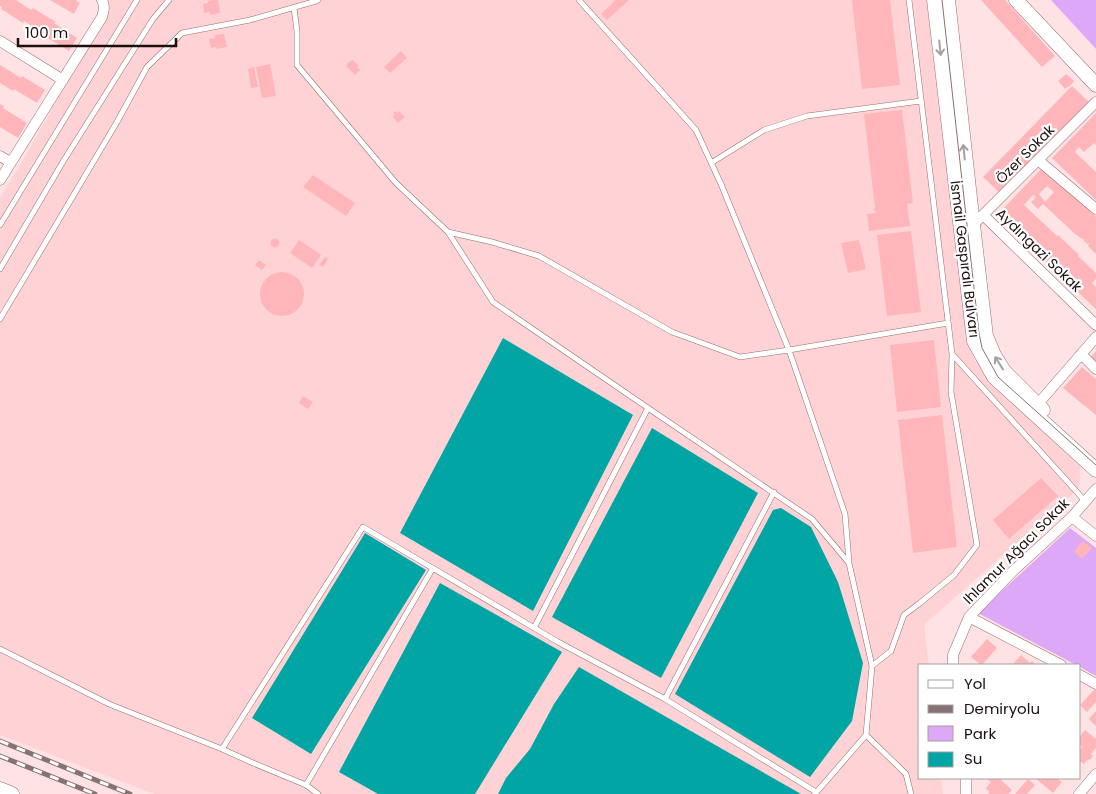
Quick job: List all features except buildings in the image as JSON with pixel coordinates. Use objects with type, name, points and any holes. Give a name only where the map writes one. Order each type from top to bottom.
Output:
[{"type":"main road","name":"İsmail Gaspıralı Bulvarı","points":[[934,0],[974,341],[994,377],[1096,470]]},
{"type":"main road","points":[[948,0],[986,336],[994,355],[1004,371],[1037,405],[1096,458]]},
{"type":"main road","points":[[1016,0],[1096,84]]},
{"type":"main road","points":[[1023,0],[1096,84]]},
{"type":"main road","points":[[0,789],[12,794]]},
{"type":"street","points":[[0,180],[102,16],[104,4],[102,0]]},
{"type":"street","points":[[0,41],[63,80]]},
{"type":"street","name":"Özer Sokak","points":[[973,225],[1096,102]]},
{"type":"street","points":[[0,156],[10,162]]},
{"type":"street","points":[[1038,160],[1096,209]]},
{"type":"street","name":"Aydıngazi Sokak","points":[[984,215],[1096,325]]},
{"type":"street","points":[[1037,405],[1096,337]]},
{"type":"street","points":[[1081,354],[1096,369]]},
{"type":"street","name":"Ihlamur Ağacı Sokak","points":[[954,664],[953,655],[969,617],[1012,572],[1072,517],[1096,489]]},
{"type":"street","points":[[1072,517],[1096,536]]},
{"type":"street","points":[[969,617],[1058,664]]},
{"type":"street","points":[[1081,676],[1096,684]]},
{"type":"street","points":[[1079,794],[1096,774]]},
{"type":"street","points":[[966,794],[967,779]]},
{"type":"lane","points":[[0,225],[137,0]]},
{"type":"lane","points":[[0,269],[69,152],[153,19],[169,0]]},
{"type":"lane","points":[[0,319],[112,130],[147,67],[182,33],[250,20],[318,0]]},
{"type":"lane","points":[[222,749],[363,527],[558,642],[665,699],[816,793],[866,735],[872,666],[849,563],[845,514],[789,350],[721,184],[696,130],[579,0]]},
{"type":"lane","points":[[872,666],[891,651],[904,615],[954,576],[977,545],[952,392],[952,354],[909,0]]},
{"type":"lane","points":[[294,8],[297,31],[297,65],[396,183],[448,232],[493,302],[812,519],[849,563]]},
{"type":"lane","points":[[711,163],[764,130],[807,116],[921,101]]},
{"type":"lane","points":[[448,232],[492,242],[538,256],[672,332],[740,357],[948,323]]},
{"type":"lane","points":[[952,354],[1086,501]]},
{"type":"lane","points":[[534,628],[648,408]]},
{"type":"lane","points":[[665,699],[774,492]]},
{"type":"lane","points":[[306,785],[433,568]]},
{"type":"lane","points":[[0,649],[109,704],[306,785],[318,794]]},
{"type":"lane","points":[[866,735],[906,774],[911,794]]},
{"type":"shaded area","points":[[105,0],[928,0],[969,344],[974,359],[984,373],[1081,461],[1079,488],[925,624],[929,664],[918,664],[918,779],[941,779],[943,794],[154,794],[0,735],[0,198],[95,34]]},
{"type":"green space","points":[[1051,0],[1096,0],[1096,49]]},
{"type":"green space","points":[[1070,528],[1096,548],[1096,676],[1081,668],[1081,664],[1074,664],[978,613]]},
{"type":"water","points":[[503,338],[633,415],[533,611],[400,533]]},
{"type":"water","points":[[652,428],[758,493],[661,678],[552,617]]},
{"type":"water","points":[[781,508],[811,527],[838,582],[863,663],[852,721],[810,777],[675,694],[773,510]]},
{"type":"water","points":[[365,533],[426,570],[311,754],[252,718]]},
{"type":"water","points":[[440,583],[562,652],[475,794],[378,794],[339,772]]},
{"type":"water","points":[[579,667],[801,794],[498,794],[506,778],[530,749],[554,704]]},
{"type":"tram line","points":[[942,0],[982,348],[998,377],[1096,465]]},
{"type":"railway","points":[[0,741],[130,794]]},
{"type":"railway","points":[[0,756],[95,794]]}]
